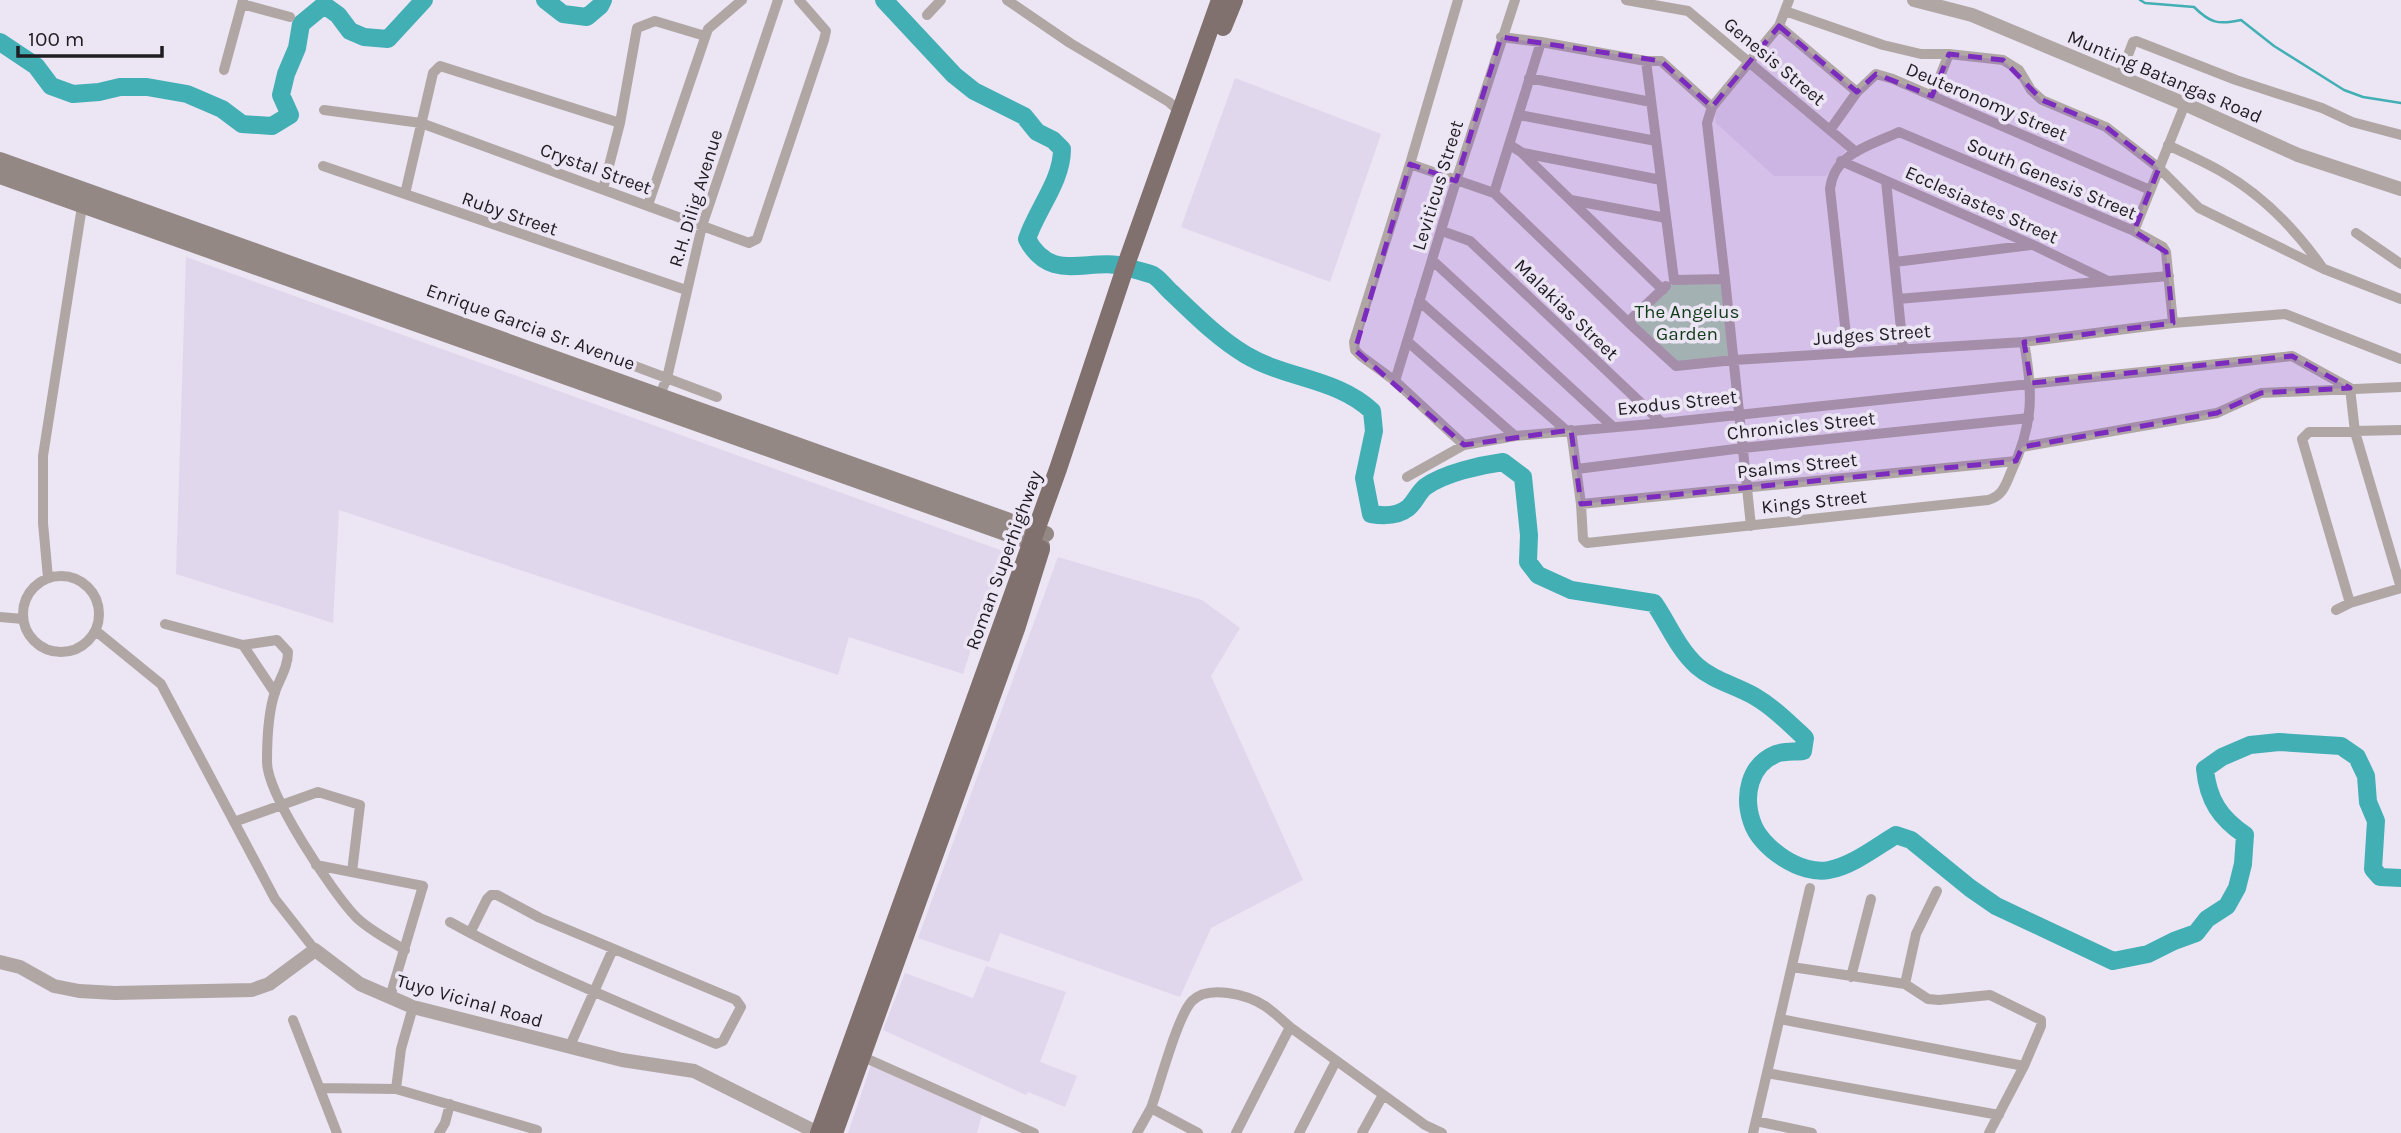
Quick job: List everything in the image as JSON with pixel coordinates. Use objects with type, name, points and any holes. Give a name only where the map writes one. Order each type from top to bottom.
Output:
[{"type":"main road","name":"Roman Superhighway","points":[[819,1133],[1039,538],[1220,0]]},
{"type":"main road","name":"Roman Superhighway","points":[[1132,261],[1234,0]]},
{"type":"main road","name":"Enrique Garcia Sr. Avenue","points":[[0,160],[84,198]]},
{"type":"main road","name":"Enrique Garcia Sr. Avenue","points":[[0,176],[84,198],[1039,538]]},
{"type":"main road","name":"Roman Superhighway","points":[[834,1133],[1016,629],[1039,538]]},
{"type":"street","points":[[648,205],[705,36],[711,24],[741,0]]},
{"type":"street","name":"R.H. Dilig Avenue","points":[[657,401],[667,378],[702,226],[778,0]]},
{"type":"street","name":"Crystal Street","points":[[324,110],[421,123],[749,243],[757,239],[826,31],[799,0]]},
{"type":"street","points":[[927,15],[941,0]]},
{"type":"street","points":[[1007,0],[1070,43],[1169,102],[1181,113]]},
{"type":"street","points":[[1458,0],[1354,342],[1355,350],[1361,356],[1395,381],[1464,445]]},
{"type":"street","name":"Leviticus Street","points":[[1395,381],[1514,0]]},
{"type":"street","name":"Genesis Street","points":[[1626,0],[1688,11],[1856,152]]},
{"type":"street","name":"Munting Batangas Road","points":[[1914,0],[1972,15],[2120,76],[2298,155],[2401,189]]},
{"type":"street","points":[[224,70],[242,2],[290,17]]},
{"type":"street","points":[[1751,526],[1741,413],[1707,123],[1712,107],[1779,26],[1786,3],[1883,45],[1921,54],[2003,60],[2019,70],[2031,90],[2042,100],[2106,127],[2159,168],[2199,208],[2323,269],[2401,299]]},
{"type":"street","points":[[603,189],[621,123],[637,28],[654,21],[705,36]]},
{"type":"street","points":[[1779,26],[1857,92]]},
{"type":"street","points":[[1502,37],[1646,61],[1661,61],[1712,107]]},
{"type":"street","points":[[2120,76],[2133,42],[2136,41],[2236,80],[2322,108],[2352,122],[2401,135]]},
{"type":"street","points":[[1494,193],[1541,42]]},
{"type":"street","points":[[1932,96],[1949,54]]},
{"type":"street","points":[[1646,61],[1674,280]]},
{"type":"street","points":[[405,194],[421,123],[436,69],[440,66],[621,123]]},
{"type":"street","name":"Deuteronomy Street","points":[[1830,130],[1857,92],[1876,74],[2150,190]]},
{"type":"street","points":[[1529,78],[1651,102]]},
{"type":"street","points":[[2134,232],[2185,104]]},
{"type":"street","points":[[1519,115],[1656,141]]},
{"type":"street","name":"South Genesis Street","points":[[1841,161],[1899,132],[2134,232],[2166,252],[2174,323]]},
{"type":"street","points":[[1510,145],[1521,152],[1663,290]]},
{"type":"street","points":[[2168,145],[2224,173],[2266,204],[2305,243],[2323,269]]},
{"type":"street","points":[[1521,152],[1661,180]]},
{"type":"street","points":[[1841,161],[1832,174],[1830,188],[1848,353]]},
{"type":"street","name":"Ecclesiastes Street","points":[[1841,161],[2108,281]]},
{"type":"street","name":"Judges Street","points":[[1410,164],[1494,193],[1676,366],[2024,342],[2174,323],[2285,314],[2401,359]]},
{"type":"street","name":"Ruby Street","points":[[323,166],[686,290]]},
{"type":"street","points":[[1886,181],[1903,349]]},
{"type":"street","points":[[48,578],[43,523],[43,456],[84,198]]},
{"type":"street","points":[[1571,200],[1666,218]]},
{"type":"street","name":"Malakias Street","points":[[1441,231],[1470,241],[1662,423]]},
{"type":"street","points":[[2356,233],[2401,264]]},
{"type":"street","points":[[1895,262],[2033,245]]},
{"type":"street","points":[[1432,260],[1612,426]]},
{"type":"street","points":[[1898,299],[2169,276]]},
{"type":"street","points":[[1628,322],[1674,280],[1725,279]]},
{"type":"street","points":[[1419,301],[1569,431]]},
{"type":"street","points":[[1407,341],[1515,436]]},
{"type":"street","name":"Kings Street","points":[[1569,431],[1577,469],[1584,539],[1587,543],[1988,500],[2002,492],[2022,447],[2029,418],[2031,383],[2024,342]]},
{"type":"street","name":"Exodus Street","points":[[1407,477],[1464,445],[1515,436],[1662,423],[2292,356],[2350,388]]},
{"type":"street","points":[[616,359],[716,397]]},
{"type":"street","points":[[2022,447],[2217,413],[2261,393],[2401,387]]},
{"type":"street","points":[[2336,610],[2350,603],[2401,588],[2356,432],[2350,388]]},
{"type":"street","name":"Chronicles Street","points":[[1577,469],[1743,448],[2029,418]]},
{"type":"street","points":[[2350,603],[2302,439],[2309,432],[2401,430]]},
{"type":"street","name":"Psalms Street","points":[[1581,504],[2016,461]]},
{"type":"street","points":[[70,577],[90,588],[99,609],[99,620],[89,641],[79,648],[55,652],[34,641],[27,631],[23,609],[31,590],[48,578],[70,577]]},
{"type":"street","points":[[0,617],[23,619]]},
{"type":"street","points":[[165,624],[243,645],[277,640],[288,652],[288,663],[275,693],[266,765],[283,804],[316,865],[357,918],[405,950]]},
{"type":"street","points":[[0,962],[20,967],[54,986],[79,991],[115,993],[252,990],[269,984],[315,950],[275,899],[161,684],[96,631]]},
{"type":"street","points":[[243,645],[275,693]]},
{"type":"street","points":[[234,822],[318,792],[360,805],[352,872]]},
{"type":"street","points":[[316,865],[424,886],[390,997]]},
{"type":"street","points":[[1754,1133],[1810,888]]},
{"type":"street","points":[[1905,984],[1916,934],[1937,891]]},
{"type":"street","points":[[450,922],[470,933],[521,960],[716,1044],[723,1041],[741,1007],[736,1000],[540,918],[497,895],[491,895],[487,899],[470,933]]},
{"type":"street","points":[[1851,976],[1871,899]]},
{"type":"street","points":[[569,1048],[613,949]]},
{"type":"street","name":"Tuyo Vicinal Road","points":[[315,950],[360,984],[413,1007],[569,1048],[622,1060],[694,1071],[819,1133]]},
{"type":"street","points":[[1792,967],[1905,984],[1928,999],[1990,995],[2036,1016],[2041,1026],[2024,1066],[1989,1133]]},
{"type":"street","points":[[1137,1133],[1151,1108],[1180,1024],[1194,999],[1205,994],[1237,995],[1263,1005],[1383,1095],[1423,1129],[1442,1133]]},
{"type":"street","points":[[396,1089],[402,1042],[413,1007]]},
{"type":"street","points":[[1780,1019],[2024,1066]]},
{"type":"street","points":[[293,1020],[337,1133]]},
{"type":"street","points":[[1236,1133],[1290,1027]]},
{"type":"street","points":[[861,1056],[1034,1133]]},
{"type":"street","points":[[1299,1133],[1336,1061]]},
{"type":"street","points":[[1767,1073],[1999,1115]]},
{"type":"street","points":[[321,1088],[396,1089],[450,1104],[511,1128],[537,1130]]},
{"type":"street","points":[[1362,1133],[1383,1095]]},
{"type":"street","points":[[439,1133],[450,1104]]},
{"type":"street","points":[[1151,1108],[1198,1133]]},
{"type":"street","points":[[1756,1121],[1812,1133]]},
{"type":"highlighted area","points":[[1779,26],[1857,92],[1876,74],[1932,96],[1949,54],[2003,60],[2042,100],[2106,127],[2159,168],[2134,231],[2166,252],[2173,323],[2024,342],[2031,383],[2292,356],[2350,388],[2261,393],[2217,413],[2022,447],[2016,461],[1581,504],[1571,430],[1464,445],[1355,350],[1410,164],[1456,181],[1501,37],[1661,61],[1712,107]]},
{"type":"shaded area","points":[[1749,67],[1846,150],[1826,176],[1774,176],[1716,123],[1714,110]]},
{"type":"shaded area","points":[[1235,78],[1381,134],[1330,282],[1181,227]]},
{"type":"shaded area","points":[[186,257],[1003,551],[963,674],[849,637],[838,675],[339,510],[333,623],[176,574]]},
{"type":"shaded area","points":[[1058,557],[1202,600],[1240,628],[1211,676],[1303,880],[1211,928],[1180,997],[1000,933],[989,962],[918,938]]},
{"type":"shaded area","points":[[986,966],[1066,992],[1040,1062],[1077,1076],[1065,1107],[1028,1092],[1026,1095],[883,1030],[905,973],[973,998]]},
{"type":"shaded area","points":[[871,1065],[982,1115],[977,1133],[848,1133]]},
{"type":"green space","name":"The Angelus Garden","points":[[1720,279],[1730,360],[1676,364],[1630,322],[1673,283]]},
{"type":"waterway","points":[[0,42],[36,66],[51,86],[73,94],[120,87],[147,87],[187,94],[222,109],[242,124],[272,126],[290,115],[281,95],[297,48],[301,24],[324,5],[338,15],[350,31],[364,37],[388,39],[424,0]]},
{"type":"waterway","points":[[545,0],[563,14],[587,17],[603,0]]},
{"type":"waterway","points":[[884,0],[954,75],[974,91],[1024,116],[1037,132],[1053,140],[1062,149],[1054,184],[1027,239],[1037,253],[1059,265],[1113,265],[1153,275],[1226,342],[1246,355],[1278,369],[1328,385],[1358,400],[1372,411],[1374,431],[1364,478],[1371,514],[1400,513],[1433,482],[1463,470],[1503,462],[1523,477],[1529,535],[1528,562],[1538,575],[1571,590],[1654,603],[1679,644],[1697,666],[1761,700],[1805,738],[1803,751],[1776,754],[1767,759],[1754,773],[1750,782],[1749,812],[1756,832],[1783,858],[1807,869],[1829,870],[1855,860],[1896,835],[1911,840],[1996,906],[2113,961],[2148,954],[2196,933],[2207,919],[2227,906],[2237,888],[2243,864],[2245,835],[2222,815],[2212,799],[2205,769],[2222,757],[2250,745],[2279,742],[2341,746],[2357,757],[2366,776],[2368,802],[2376,821],[2373,869],[2380,877],[2401,878]]},
{"type":"waterway","points":[[2140,0],[2145,3],[2194,7],[2215,21],[2241,20],[2274,46],[2344,90],[2363,97],[2401,103]]}]
